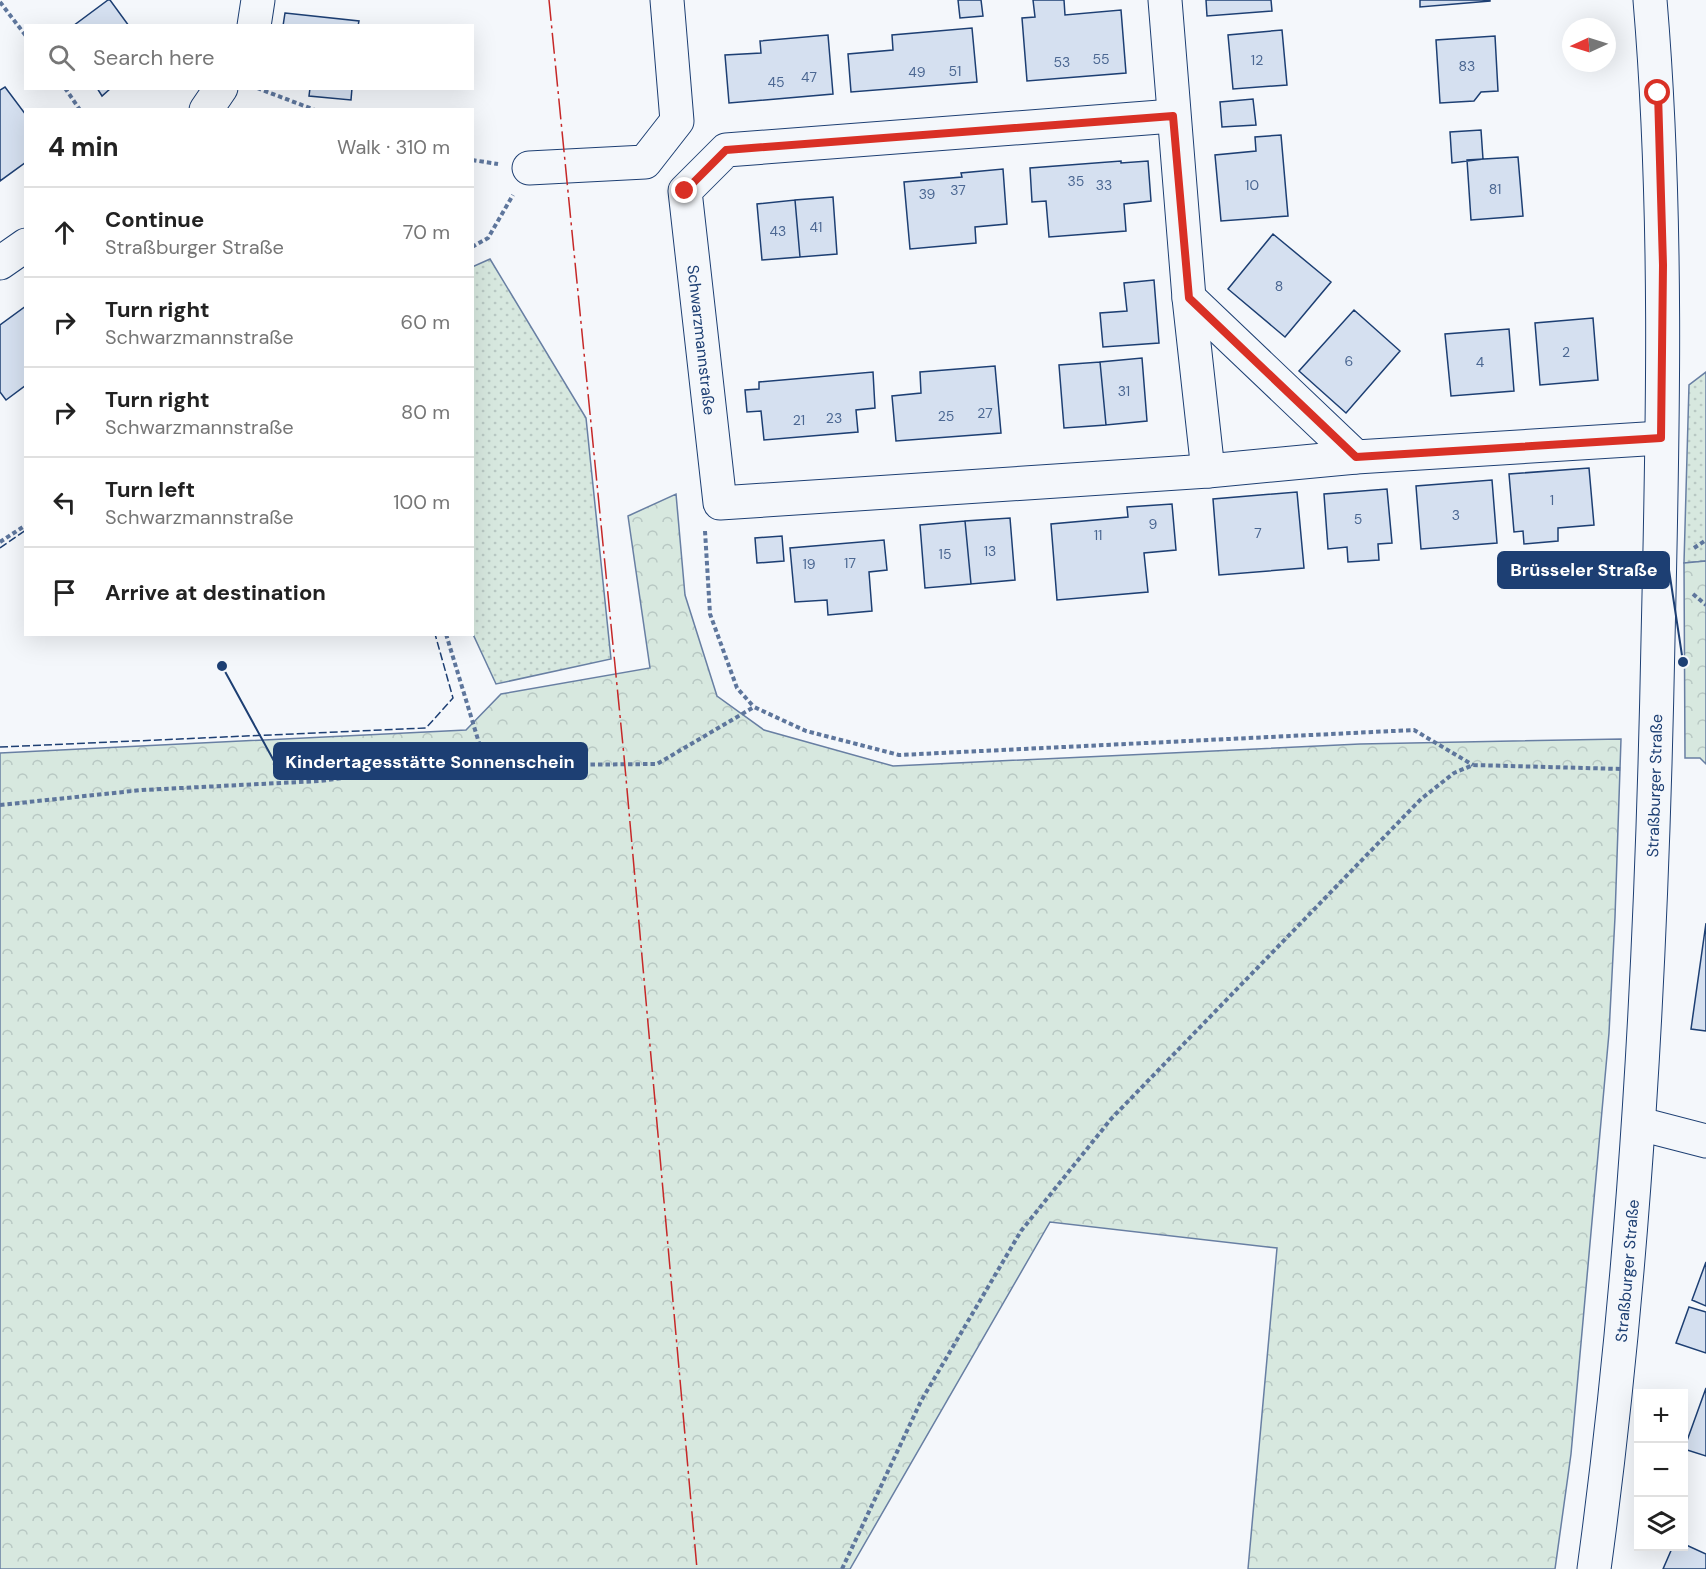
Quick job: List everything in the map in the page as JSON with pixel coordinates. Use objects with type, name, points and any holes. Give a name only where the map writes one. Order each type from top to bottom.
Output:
[{"type":"street","points":[[254,24],[258,0]]},
{"type":"street","points":[[529,168],[645,162],[677,121],[667,0]]},
{"type":"street","points":[[1164,0],[1189,298],[1208,471]]},
{"type":"street","name":"Straßburger Straße","points":[[1594,1569],[1627,1292],[1640,1124],[1655,772],[1663,265],[1658,93],[1650,0]]},
{"type":"street","points":[[207,108],[219,90]]},
{"type":"street","name":"Schwarzmannstraße","points":[[720,503],[685,191],[726,150],[1173,116]]},
{"type":"street","points":[[0,263],[24,245]]},
{"type":"street","points":[[1189,298],[1356,457]]},
{"type":"street","points":[[720,503],[1208,471],[1356,457],[1661,438]]},
{"type":"street","points":[[1640,1124],[1706,1141]]},
{"type":"path","points":[[0,2],[24,33]]},
{"type":"path","points":[[66,90],[79,108]]},
{"type":"path","points":[[262,90],[310,108]]},
{"type":"path","points":[[474,246],[488,238],[529,168]]},
{"type":"path","points":[[720,503],[704,513],[710,614],[737,688],[754,707],[806,731],[899,755],[1414,730],[1473,765]]},
{"type":"path","points":[[0,542],[24,526]]},
{"type":"path","points":[[447,636],[486,766]]},
{"type":"path","points":[[0,805],[142,790],[320,781],[432,766],[657,764],[754,707]]},
{"type":"path","points":[[842,1569],[921,1401],[1021,1231],[1111,1119],[1421,799],[1454,773],[1473,765],[1655,772]]},
{"type":"green space","points":[[490,259],[586,418],[611,659],[496,684],[474,636],[474,266]]},
{"type":"green space","points":[[1706,372],[1706,561],[1684,563],[1689,385]]},
{"type":"green space","points":[[676,494],[685,595],[717,696],[764,730],[893,766],[1360,744],[1621,739],[1609,1033],[1571,1454],[1555,1569],[1248,1569],[1277,1248],[1050,1222],[850,1569],[0,1569],[0,753],[466,730],[501,694],[650,668],[628,516]]},
{"type":"green space","points":[[1706,561],[1706,764],[1700,758],[1685,758],[1684,563]]},
{"type":"building","points":[[110,0],[128,24],[76,24]]},
{"type":"building","points":[[958,0],[981,0],[983,16],[960,18]]},
{"type":"building","points":[[1033,0],[1064,0],[1065,15],[1121,10],[1126,73],[1027,81],[1022,18],[1035,17]]},
{"type":"building","points":[[1206,0],[1271,0],[1272,11],[1207,16]]},
{"type":"building","points":[[1420,0],[1490,0],[1490,1],[1420,7]]},
{"type":"building","points":[[285,13],[359,21],[358,24],[283,24]]},
{"type":"building","points":[[972,28],[977,82],[851,92],[848,54],[893,50],[892,35]]},
{"type":"building","points":[[1282,30],[1287,85],[1233,89],[1228,35]]},
{"type":"building","points":[[828,35],[833,94],[729,103],[725,55],[761,53],[760,41]]},
{"type":"building","points":[[1495,36],[1498,91],[1481,92],[1474,101],[1440,103],[1436,40]]},
{"type":"building","points":[[5,87],[24,112],[24,163],[0,181],[0,90]]},
{"type":"building","points":[[98,90],[109,90],[102,96]]},
{"type":"building","points":[[310,90],[352,90],[351,100],[309,96]]},
{"type":"building","points":[[1253,99],[1256,125],[1222,127],[1220,102]]},
{"type":"building","points":[[1481,130],[1483,159],[1452,163],[1450,132]]},
{"type":"building","points":[[1281,135],[1288,216],[1221,221],[1215,155],[1256,151],[1255,137]]},
{"type":"building","points":[[1518,157],[1523,216],[1471,220],[1467,160]]},
{"type":"building","points":[[1121,161],[1121,163],[1148,161],[1151,201],[1124,204],[1126,231],[1049,237],[1046,201],[1032,202],[1030,168]]},
{"type":"building","points":[[1003,169],[1007,224],[975,227],[976,243],[910,249],[904,182],[962,177],[961,173]]},
{"type":"building","points":[[833,197],[837,254],[800,257],[795,200]]},
{"type":"building","points":[[795,200],[800,257],[762,260],[757,204]]},
{"type":"building","points":[[1273,234],[1331,282],[1285,337],[1228,289]]},
{"type":"building","points":[[1154,280],[1159,343],[1103,347],[1100,313],[1127,311],[1124,283]]},
{"type":"building","points":[[24,307],[24,386],[6,400],[0,392],[0,325]]},
{"type":"building","points":[[1354,310],[1400,351],[1346,413],[1299,371]]},
{"type":"building","points":[[1593,318],[1598,380],[1540,385],[1535,323]]},
{"type":"building","points":[[1509,329],[1514,391],[1451,396],[1445,334]]},
{"type":"building","points":[[1142,358],[1147,421],[1106,425],[1100,362]]},
{"type":"building","points":[[1100,362],[1106,425],[1064,428],[1059,365]]},
{"type":"building","points":[[995,366],[1001,433],[896,441],[892,396],[921,393],[920,372]]},
{"type":"building","points":[[873,372],[875,408],[856,410],[858,432],[764,440],[761,411],[747,412],[745,390],[759,389],[759,382]]},
{"type":"building","points":[[1589,468],[1594,525],[1558,528],[1558,541],[1524,544],[1523,531],[1514,532],[1509,474]]},
{"type":"building","points":[[1492,480],[1497,543],[1421,549],[1416,486]]},
{"type":"building","points":[[1387,489],[1392,543],[1378,544],[1379,560],[1348,562],[1347,547],[1328,549],[1324,494]]},
{"type":"building","points":[[1297,492],[1304,568],[1219,575],[1213,499]]},
{"type":"building","points":[[1172,504],[1176,550],[1144,553],[1148,592],[1057,600],[1051,524],[1128,517],[1127,507]]},
{"type":"building","points":[[1010,518],[1015,580],[971,584],[965,521]]},
{"type":"building","points":[[965,521],[971,584],[925,588],[920,525]]},
{"type":"building","points":[[782,536],[784,561],[757,563],[755,538]]},
{"type":"building","points":[[884,540],[887,570],[869,572],[872,611],[828,615],[827,600],[795,602],[790,548]]},
{"type":"building","points":[[1706,923],[1706,1031],[1691,1029]]},
{"type":"building","points":[[1706,1262],[1706,1306],[1692,1300]]},
{"type":"building","points":[[1689,1307],[1706,1312],[1706,1353],[1676,1343]]},
{"type":"building","points":[[1706,1388],[1706,1456],[1688,1450],[1688,1438]]},
{"type":"building","points":[[1688,1546],[1706,1554],[1706,1569],[1663,1569],[1671,1551],[1688,1551]]},
{"type":"fence","points":[[0,548],[24,531]]},
{"type":"fence","points":[[0,747],[426,728],[453,698],[436,636]]},
{"type":"power","points":[[549,0],[624,756],[697,1569]]},
{"type":"place","name":"Brüsseler Straße","points":[[1683,662]]},
{"type":"place","name":"Kindertagesstätte Sonnenschein","points":[[222,666]]},
{"type":"route","points":[[685,191],[726,150],[1173,116],[1189,298],[1356,457],[1661,438],[1663,265],[1658,93]]}]
